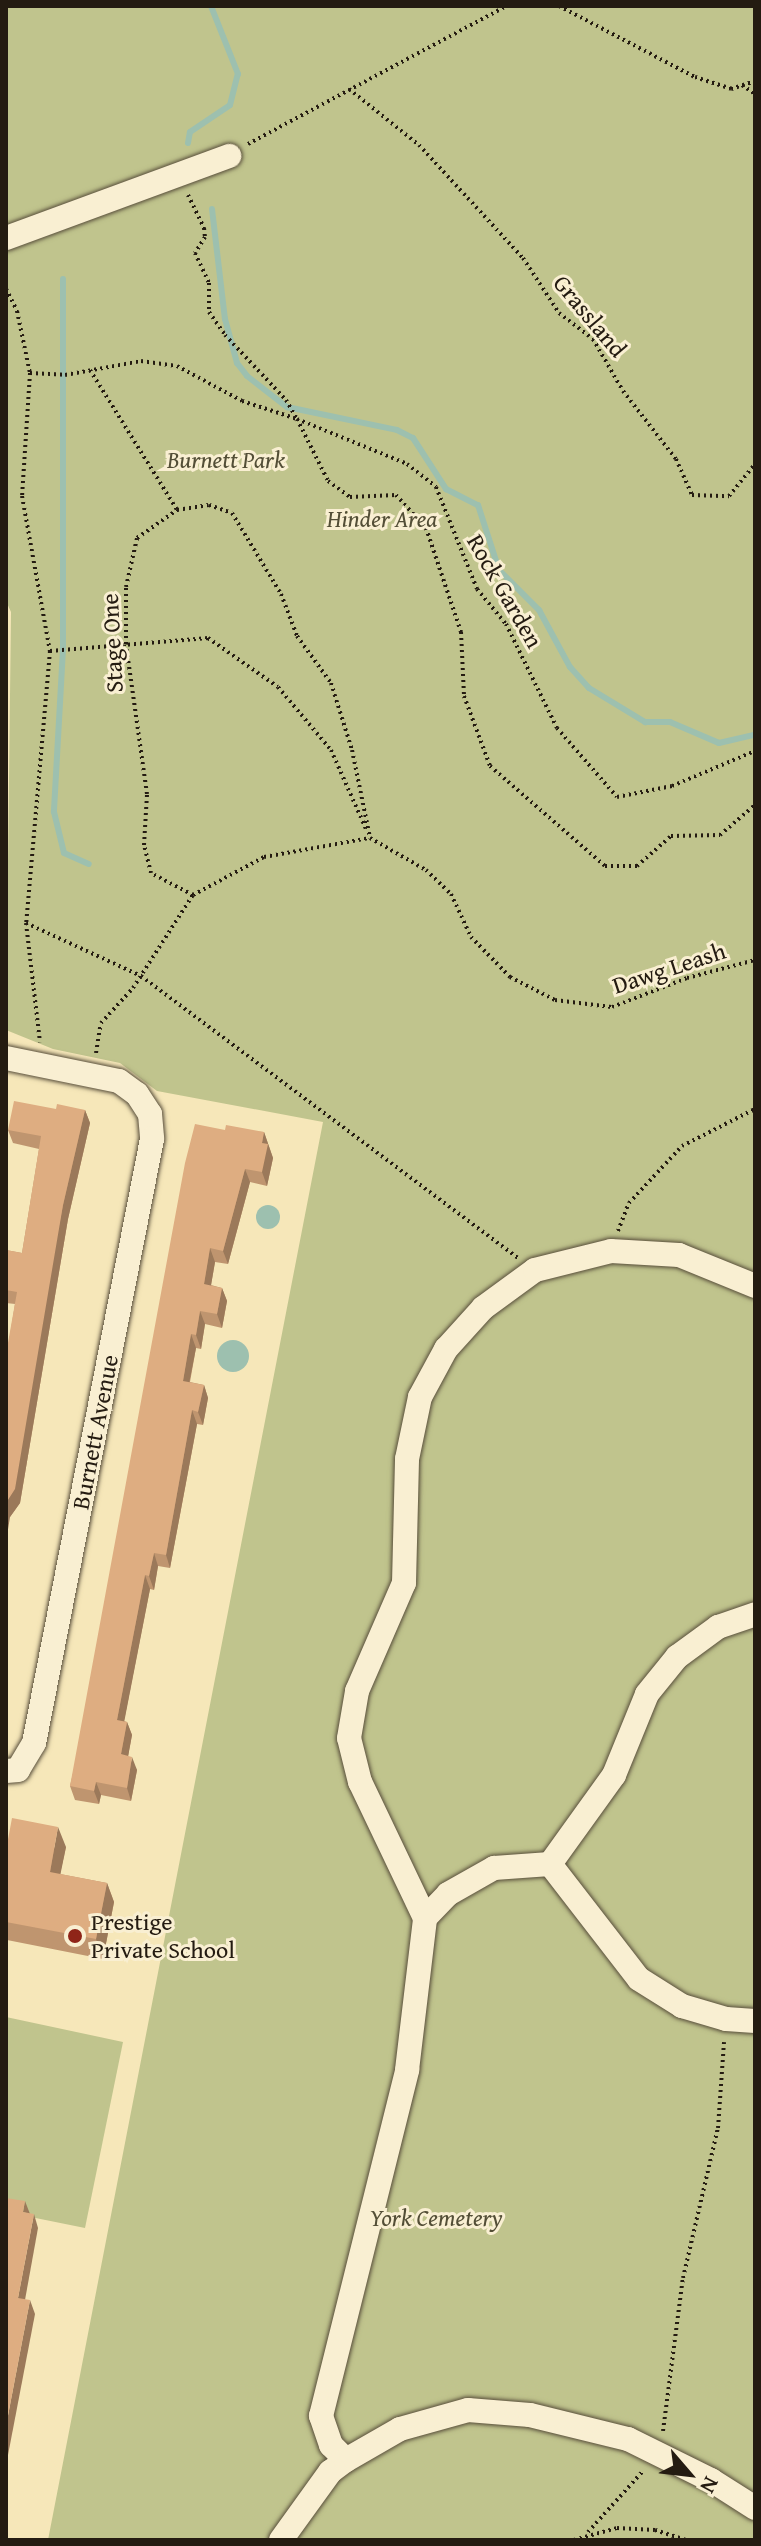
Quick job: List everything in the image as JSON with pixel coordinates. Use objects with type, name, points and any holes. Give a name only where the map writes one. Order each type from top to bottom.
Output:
[{"type":"street","points":[[6,238],[175,172],[229,156]]},
{"type":"street","points":[[6,1058],[92,1075]]},
{"type":"street","name":"Burnett Avenue","points":[[12,1770],[34,1743],[152,1139],[150,1114],[137,1094],[119,1081],[92,1075]]},
{"type":"street","points":[[346,2460],[331,2445],[321,2416],[407,2070],[425,1918],[360,1782],[350,1716],[404,1583],[407,1459],[420,1397],[455,1339],[483,1308],[535,1270],[611,1251],[679,1255],[755,1286]]},
{"type":"street","points":[[550,1864],[614,1775],[647,1694],[677,1657],[718,1627],[755,1614]]},
{"type":"street","points":[[425,1918],[448,1894],[494,1868],[550,1864]]},
{"type":"street","points":[[550,1864],[639,1979],[682,2006],[726,2019],[755,2021]]},
{"type":"street","points":[[281,2540],[330,2472],[346,2460],[400,2429],[468,2410],[530,2415],[628,2439],[711,2480],[755,2508]]},
{"type":"path","points":[[229,156],[506,6]]},
{"type":"path","points":[[559,6],[695,77],[731,89],[755,81]]},
{"type":"path","points":[[742,85],[755,94]]},
{"type":"path","name":"Grassland","points":[[349,89],[419,145],[523,258],[559,313],[593,339],[623,391],[676,459],[692,495],[729,496],[755,464]]},
{"type":"path","points":[[175,172],[204,228],[205,237],[195,253],[209,283],[209,312],[286,400],[328,481],[350,497],[396,495],[426,528],[461,632],[464,696],[490,766],[552,825],[605,866],[637,866],[671,836],[720,835],[755,805]]},
{"type":"path","points":[[6,289],[17,311],[30,373],[22,496],[50,651],[26,923],[43,1065]]},
{"type":"path","points":[[30,373],[90,370],[141,361],[177,366],[242,401],[297,419]]},
{"type":"path","points":[[90,370],[177,510],[209,505],[232,513],[281,594],[297,636],[331,683],[352,750],[370,838]]},
{"type":"path","name":"Rock Garden","points":[[297,419],[407,464],[436,487],[477,589],[506,624],[557,728],[617,797],[672,786],[755,751]]},
{"type":"path","name":"Stage One","points":[[177,510],[137,538],[126,587],[126,644],[147,794],[147,859],[151,873],[193,895]]},
{"type":"path","points":[[50,651],[98,644],[208,638],[278,687],[331,750],[370,838]]},
{"type":"path","points":[[92,1075],[101,1023],[141,976],[193,895],[264,857],[370,838]]},
{"type":"path","name":"Dawg Leash","points":[[370,838],[426,870],[451,894],[471,937],[510,977],[555,1000],[612,1007],[687,978],[755,960]]},
{"type":"path","points":[[26,923],[141,976],[535,1270]]},
{"type":"path","points":[[611,1251],[629,1203],[682,1146],[755,1109]]},
{"type":"path","points":[[662,2441],[683,2278],[718,2128],[726,2019]]},
{"type":"path","points":[[574,2540],[588,2532],[652,2460]]},
{"type":"path","points":[[588,2532],[655,2530],[686,2540]]},
{"type":"green space","points":[[6,6],[755,6],[755,2540],[48,2540],[323,1122],[157,1091],[120,1063],[53,1049],[6,1030],[11,612],[6,601]]},
{"type":"green space","points":[[6,2017],[123,2042],[85,2228],[6,2212]]},
{"type":"shaded area","points":[[268,1205],[276,1209],[280,1217],[276,1225],[268,1229],[260,1225],[256,1217],[260,1209]]},
{"type":"shaded area","points":[[233,1340],[244,1345],[249,1356],[244,1367],[233,1372],[222,1367],[217,1356],[222,1345]]},
{"type":"building","points":[[14,1101],[56,1109],[57,1104],[85,1110],[63,1205],[15,1489],[6,1503],[6,1354],[17,1292],[6,1290],[6,1250],[22,1253],[41,1136],[8,1130]]},
{"type":"building","points":[[195,1124],[225,1130],[226,1125],[264,1132],[262,1143],[268,1144],[262,1172],[245,1169],[223,1251],[210,1248],[204,1284],[222,1288],[217,1314],[200,1311],[196,1335],[191,1334],[183,1381],[204,1385],[198,1412],[192,1410],[166,1555],[154,1553],[149,1576],[145,1575],[117,1720],[127,1722],[121,1754],[132,1757],[127,1788],[96,1782],[94,1791],[70,1786],[185,1163]]},
{"type":"building","points":[[12,1818],[58,1827],[50,1872],[107,1883],[96,1939],[6,1922],[6,1850]]},
{"type":"building","points":[[6,2198],[25,2201],[23,2212],[34,2214],[18,2298],[30,2300],[6,2426]]},
{"type":"waterway","points":[[188,143],[190,132],[230,105],[238,74],[211,6]]},
{"type":"waterway","points":[[212,209],[225,319],[237,363],[247,376],[287,407],[397,430],[413,438],[446,489],[478,505],[499,570],[539,610],[570,667],[589,688],[645,722],[670,722],[719,743],[755,735]]},
{"type":"waterway","points":[[63,279],[63,649],[54,812],[64,853],[89,864]]},
{"type":"place","name":"Prestige Private School","points":[[75,1936]]},
{"type":"park label","name":"Burnett Park","points":[[226,460]]},
{"type":"park label","name":"Hinder Area","points":[[382,519]]},
{"type":"park label","name":"York Cemetery","points":[[436,2218]]}]
